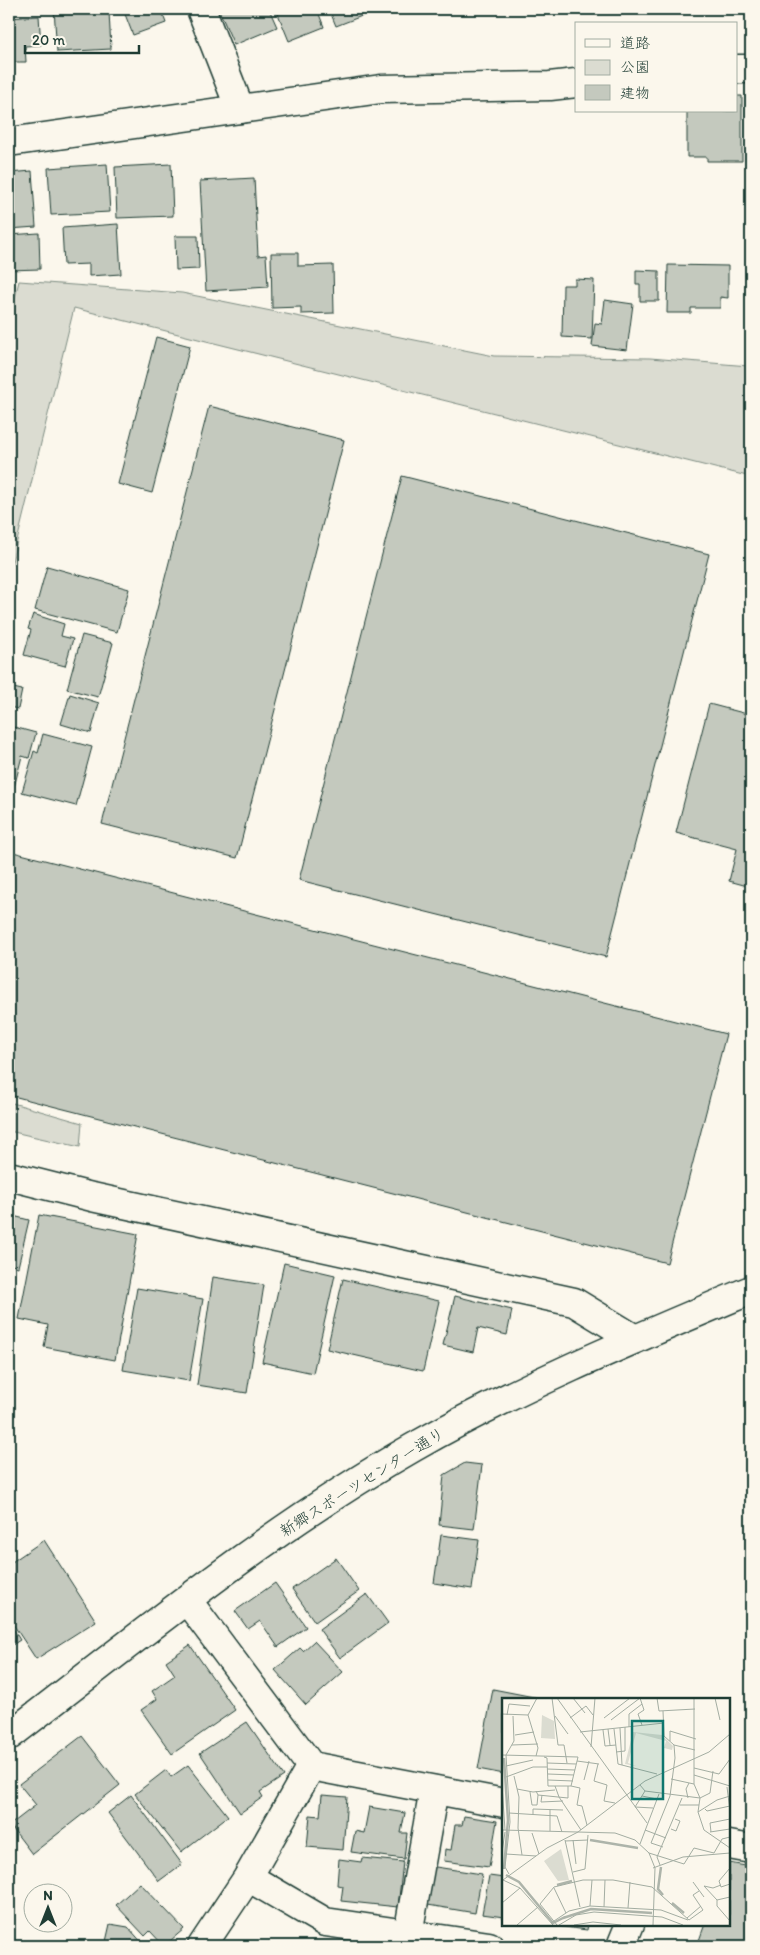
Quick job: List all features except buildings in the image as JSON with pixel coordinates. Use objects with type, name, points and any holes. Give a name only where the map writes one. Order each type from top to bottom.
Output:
[{"type":"street","points":[[201,9],[240,109]]},
{"type":"street","points":[[738,69],[751,69]]},
{"type":"street","points":[[9,142],[381,89],[550,86],[575,83]]},
{"type":"street","points":[[9,1176],[92,1197],[574,1302],[634,1339]]},
{"type":"street","name":"新郷スポーツセンター通り","points":[[9,1736],[187,1600],[302,1516],[414,1447],[516,1392],[634,1339],[751,1290]]},
{"type":"street","points":[[187,1600],[311,1766],[502,1803]]},
{"type":"street","points":[[202,1946],[248,1877],[311,1766]]},
{"type":"street","points":[[408,1934],[434,1790]]},
{"type":"street","points":[[730,1845],[751,1849]]},
{"type":"street","points":[[248,1877],[325,1922],[489,1946]]},
{"type":"street","points":[[621,1946],[630,1925]]},
{"type":"green space","points":[[19,281],[182,293],[494,356],[650,358],[749,366],[751,368],[751,477],[74,308],[9,574],[9,322]]},
{"type":"green space","points":[[9,1102],[82,1123],[80,1147],[9,1131]]}]
